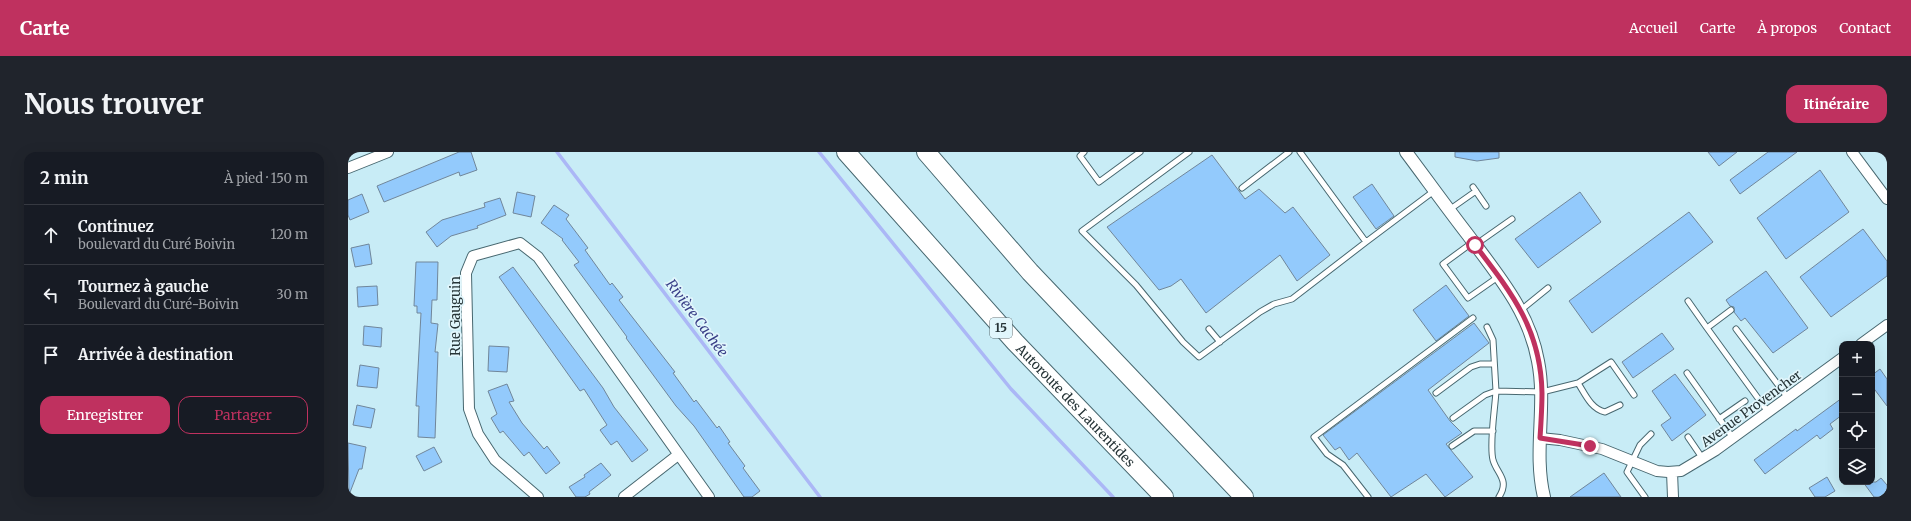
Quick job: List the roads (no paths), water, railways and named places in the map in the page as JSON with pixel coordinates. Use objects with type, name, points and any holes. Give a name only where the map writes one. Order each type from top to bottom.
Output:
[{"type":"highway","name":"Autoroute des Laurentides","points":[[846,152],[1015,342],[1164,497]]},
{"type":"highway","points":[[926,152],[1035,278],[1244,497]]},
{"type":"highway","points":[[1181,432],[1258,497]]},
{"type":"street","points":[[348,168],[388,152]]},
{"type":"street","points":[[1406,152],[1499,276],[1521,310],[1535,346],[1542,392],[1539,467],[1544,497]]},
{"type":"street","points":[[1852,152],[1887,199]]},
{"type":"street","name":"Rue Gauguin","points":[[538,497],[495,460],[478,434],[469,409],[466,273],[474,256],[520,243],[538,257],[709,497]]},
{"type":"street","points":[[1866,341],[1885,330]]},
{"type":"street","name":"Avenue Provencher","points":[[1672,472],[1686,469],[1703,459],[1839,360]]},
{"type":"street","points":[[1540,438],[1585,445],[1632,460],[1657,471],[1672,472],[1673,497]]},
{"type":"street","points":[[624,497],[678,455]]},
{"type":"lane","points":[[1084,152],[1080,156],[1099,182],[1140,152]]},
{"type":"lane","points":[[1189,152],[1082,231],[1136,285],[1183,342],[1199,357],[1260,312],[1274,304],[1292,299],[1434,190]]},
{"type":"lane","points":[[1242,188],[1289,152]]},
{"type":"lane","points":[[1300,152],[1366,242]]},
{"type":"lane","points":[[1449,210],[1475,189],[1486,206]]},
{"type":"lane","points":[[1499,276],[1468,298],[1443,264],[1512,219]]},
{"type":"lane","points":[[1521,310],[1548,288]]},
{"type":"lane","points":[[1688,301],[1768,412]]},
{"type":"lane","points":[[1707,328],[1731,310]]},
{"type":"lane","points":[[1368,497],[1344,465],[1327,454],[1314,437],[1473,318]]},
{"type":"lane","points":[[1487,327],[1493,340],[1496,391],[1492,452],[1493,460],[1503,479],[1504,486],[1499,497]]},
{"type":"lane","points":[[1209,329],[1220,342]]},
{"type":"lane","points":[[1736,329],[1788,398]]},
{"type":"lane","points":[[1453,418],[1485,395],[1496,391],[1542,392],[1578,383],[1611,362],[1634,395]]},
{"type":"lane","points":[[1436,393],[1471,367],[1480,364],[1494,364]]},
{"type":"lane","points":[[1687,373],[1733,438]]},
{"type":"lane","points":[[1578,383],[1594,407],[1599,411],[1605,412],[1620,405]]},
{"type":"lane","points":[[1719,419],[1745,401]]},
{"type":"lane","points":[[1452,446],[1474,431],[1493,431]]},
{"type":"lane","points":[[1645,497],[1628,476],[1627,472],[1640,445],[1651,434]]},
{"type":"lane","points":[[1688,438],[1703,459]]},
{"type":"waterway","name":"Rivière Cachée","points":[[557,152],[820,497]]},
{"type":"waterway","points":[[819,152],[1011,389],[1113,497]]}]
